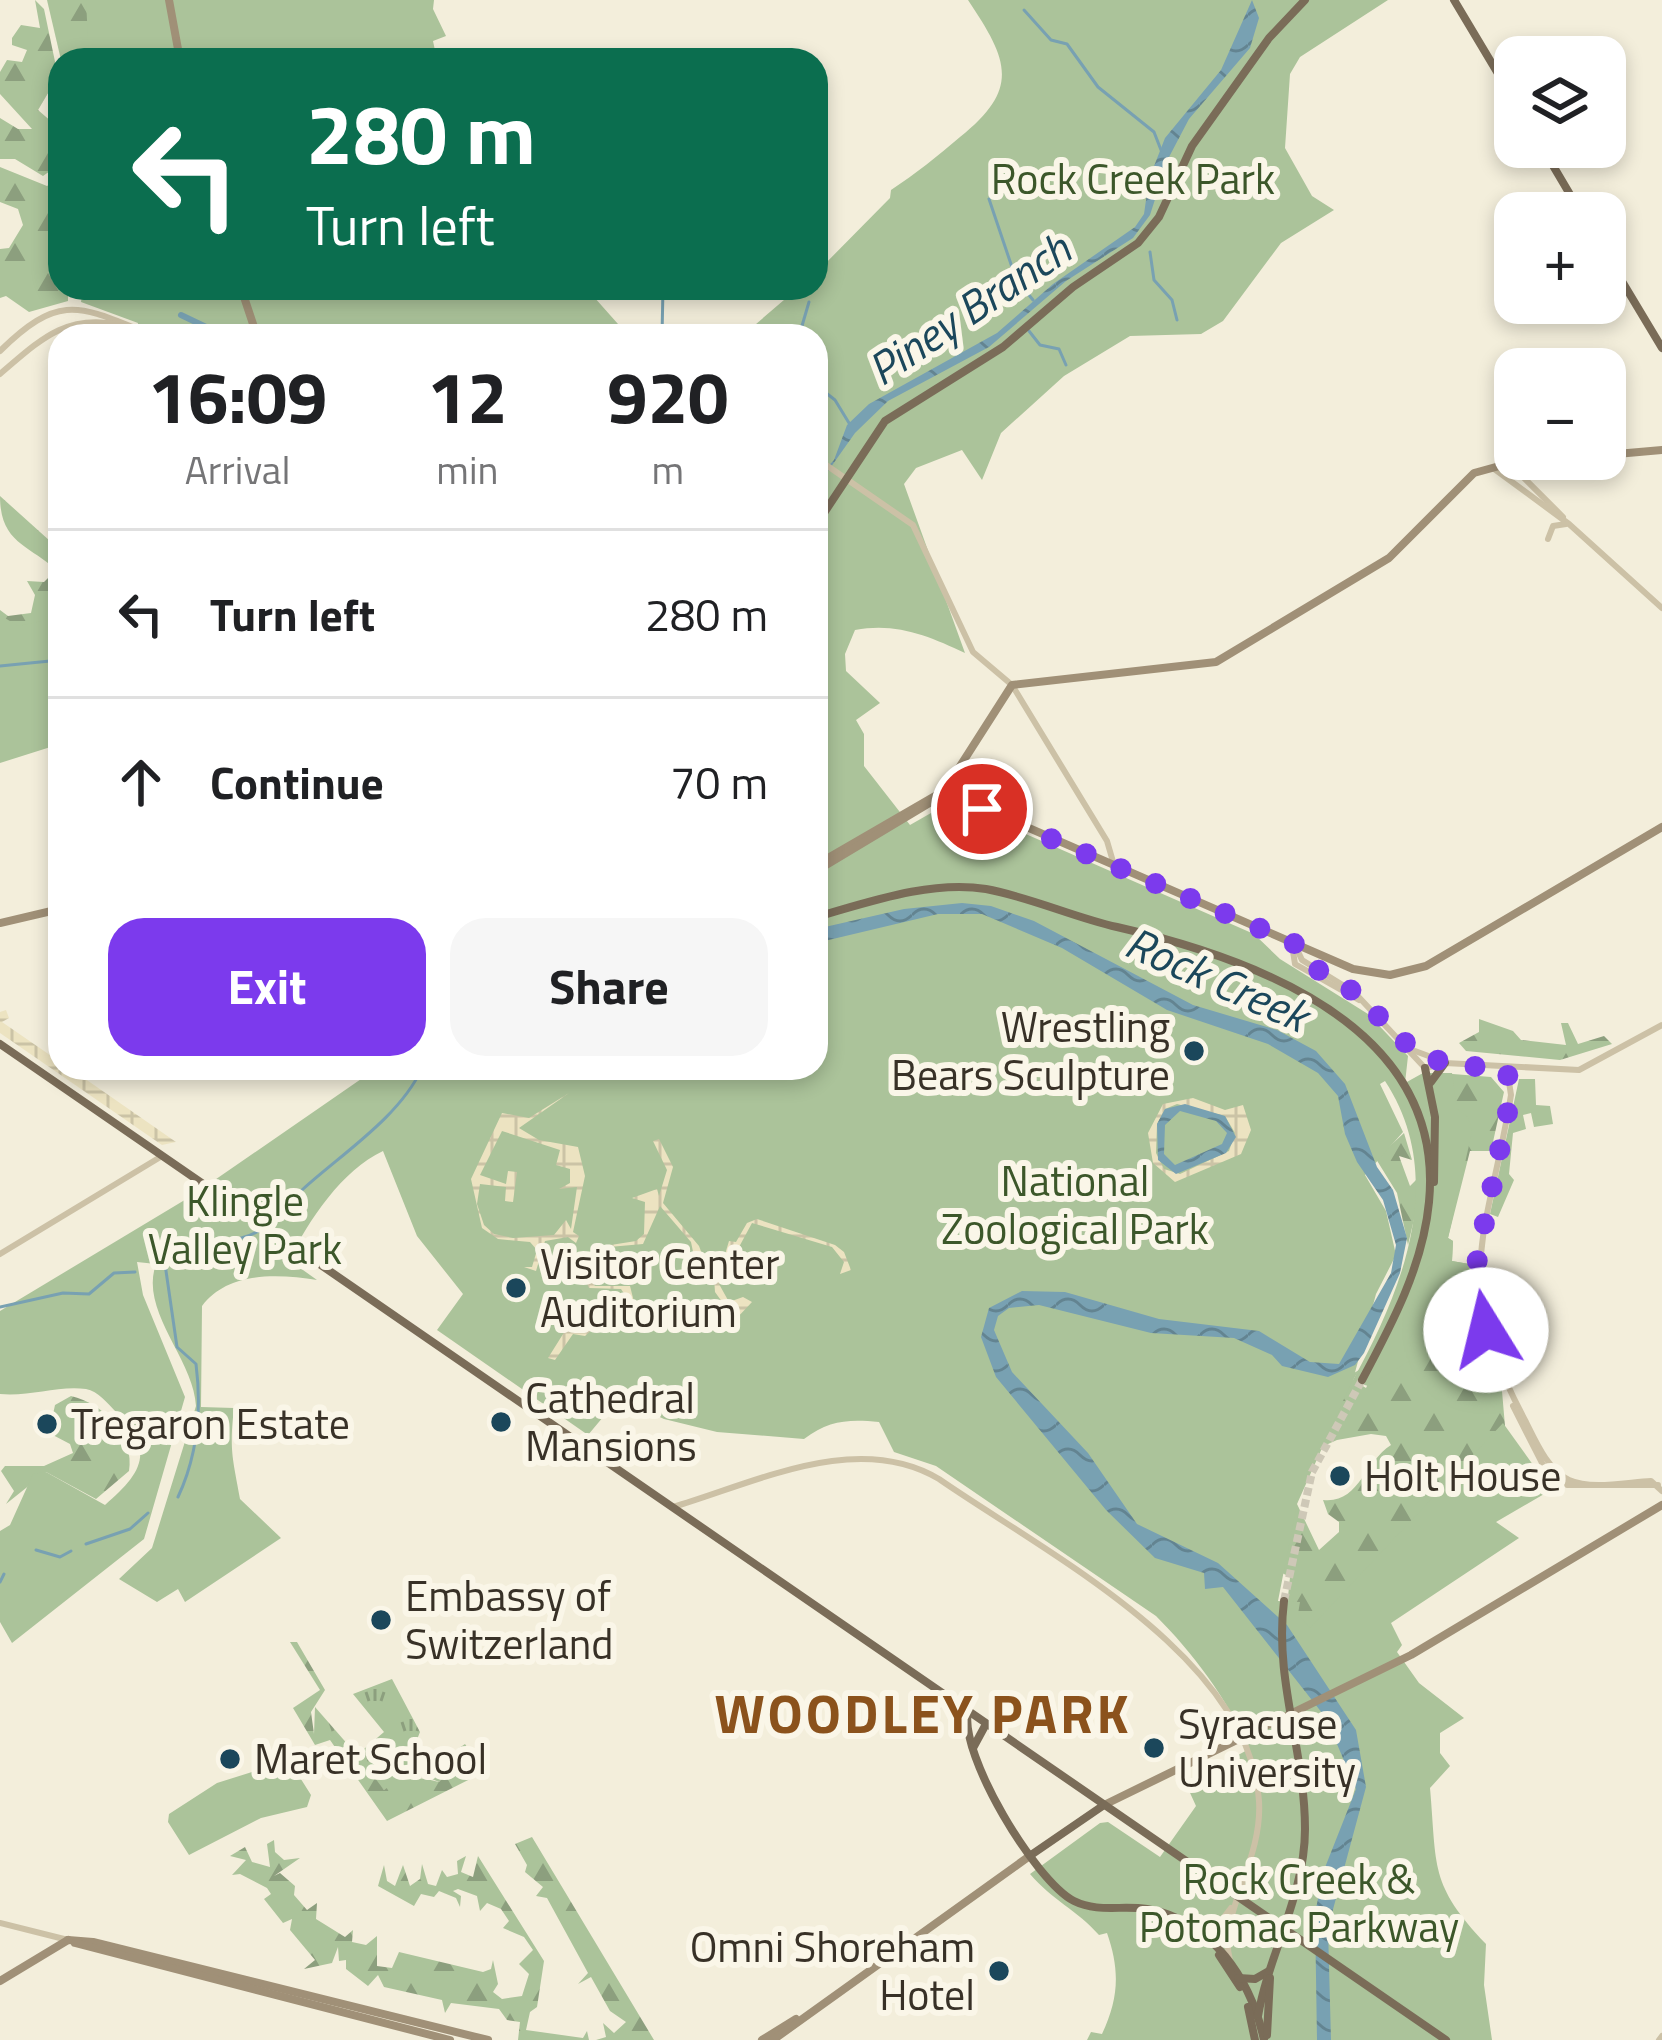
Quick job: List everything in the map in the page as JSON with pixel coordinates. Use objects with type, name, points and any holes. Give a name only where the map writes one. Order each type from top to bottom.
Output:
[{"type":"main road","points":[[169,0],[178,48]]},
{"type":"main road","points":[[828,507],[885,421],[1003,347],[1073,287],[1138,243],[1159,217],[1192,146],[1269,38],[1305,0]]},
{"type":"main road","points":[[1454,0],[1494,67]]},
{"type":"main road","points":[[1626,288],[1662,348]]},
{"type":"main road","points":[[1626,453],[1662,450]]},
{"type":"main road","points":[[828,861],[934,802],[1012,685],[1216,662],[1389,558],[1471,477],[1494,465]]},
{"type":"main road","points":[[944,791],[1365,973],[1420,969],[1662,826]]},
{"type":"main road","points":[[828,913],[923,891],[978,888],[1252,965],[1327,1007],[1386,1061],[1422,1133],[1429,1207]]},
{"type":"main road","points":[[0,923],[48,912]]},
{"type":"main road","points":[[0,1044],[48,1077]]},
{"type":"main road","points":[[1431,1083],[1445,1063]]},
{"type":"main road","points":[[1362,1380],[1405,1293],[1429,1207],[1436,1147],[1431,1083],[1425,1068]]},
{"type":"main road","points":[[52,1080],[1446,2040]]},
{"type":"main road","points":[[762,2040],[1104,1804],[1396,1663],[1662,1505]]},
{"type":"main road","points":[[1258,2019],[1298,1881],[1305,1833],[1282,1672],[1284,1601]]},
{"type":"main road","points":[[968,1711],[965,1732],[1031,1855],[1071,1899],[1100,1908],[1155,1911],[1207,1939],[1230,1960],[1258,2019],[1261,2040]]},
{"type":"main road","points":[[973,1749],[986,1724]]},
{"type":"main road","points":[[1207,1939],[1238,1978],[1261,2040]]},
{"type":"main road","points":[[0,1981],[68,1940],[429,2030],[488,2040]]},
{"type":"main road","points":[[1238,1978],[1256,1979],[1270,1970]]},
{"type":"main road","points":[[1261,2040],[1270,1970]]},
{"type":"main road","points":[[773,2040],[798,2019]]},
{"type":"main road","points":[[429,2030],[450,2040]]},
{"type":"street","points":[[0,351],[38,316],[61,308],[87,309],[123,324]]},
{"type":"street","points":[[66,324],[95,320],[115,324]]},
{"type":"street","points":[[0,374],[48,338]]},
{"type":"street","points":[[828,465],[904,515],[927,545],[975,655],[1012,685],[1105,839],[1114,866]]},
{"type":"street","points":[[1518,480],[1569,524]]},
{"type":"street","points":[[1518,480],[1662,608]]},
{"type":"street","points":[[1548,539],[1553,526],[1569,524]]},
{"type":"street","points":[[1100,859],[1105,839]]},
{"type":"street","points":[[1294,943],[1289,948],[1295,964],[1362,1002],[1425,1068],[1445,1063]]},
{"type":"street","points":[[1402,1043],[1445,1063],[1507,1070],[1579,1070],[1662,1025]]},
{"type":"street","points":[[1507,1070],[1511,1096],[1476,1278],[1488,1337],[1543,1465],[1567,1485],[1660,1488]]},
{"type":"street","points":[[0,1254],[162,1156]]},
{"type":"street","points":[[673,1507],[835,1460],[893,1460],[938,1479],[1152,1627],[1192,1667],[1246,1752],[1258,1790],[1254,1860],[1226,1932],[1230,1960]]},
{"type":"street","points":[[1207,1939],[1237,1900]]},
{"type":"street","points":[[0,1923],[68,1940]]},
{"type":"green space","points":[[35,0],[44,9],[52,48],[48,48],[48,93],[38,110],[48,119],[48,172],[43,176],[15,159],[0,159],[0,118],[18,129],[32,129],[0,94],[0,72],[7,60],[22,62],[27,50],[12,45],[21,25],[40,28]]},
{"type":"green space","points":[[47,0],[90,0],[99,48],[58,48]]},
{"type":"green space","points":[[86,0],[434,0],[433,9],[446,36],[433,41],[434,48],[88,48]]},
{"type":"green space","points":[[968,0],[1388,0],[1300,57],[1290,74],[1285,148],[1312,196],[1334,210],[1281,243],[1223,321],[1201,334],[1130,336],[1064,376],[1001,433],[982,480],[962,450],[916,468],[904,484],[965,653],[925,636],[884,628],[855,630],[845,654],[846,671],[880,703],[856,720],[864,734],[864,766],[910,825],[945,805],[964,807],[1254,934],[1280,959],[1368,1014],[1408,1056],[1405,1083],[1423,1073],[1452,1073],[1457,1109],[1468,1117],[1472,1132],[1448,1238],[1453,1241],[1452,1261],[1469,1264],[1474,1322],[1368,1386],[1352,1381],[1297,1504],[1278,1601],[1300,1602],[1298,1614],[1310,1628],[1503,1423],[1551,1490],[1496,1522],[1519,1538],[1391,1623],[1402,1645],[1397,1652],[1419,1683],[1464,1718],[1440,1733],[1440,1753],[1450,1766],[1430,1788],[1434,1837],[1445,1889],[1486,1944],[1484,1985],[1492,2040],[1087,2040],[1091,2032],[1102,2034],[1112,2008],[1116,1972],[1107,1933],[1099,1935],[1030,1874],[1100,1823],[1108,1822],[1160,1857],[1196,1806],[1186,1784],[1249,1749],[1231,1712],[1196,1661],[1156,1616],[936,1466],[894,1452],[879,1422],[840,1422],[804,1439],[717,1432],[664,1419],[619,1398],[588,1435],[437,1330],[463,1294],[417,1236],[383,1151],[354,1170],[328,1198],[289,1260],[317,1280],[270,1276],[240,1281],[225,1286],[202,1306],[201,1407],[234,1408],[232,1445],[240,1499],[281,1538],[185,1602],[178,1589],[157,1602],[119,1579],[152,1548],[196,1406],[187,1371],[155,1299],[156,1264],[137,1262],[143,1295],[185,1397],[144,1539],[12,1643],[0,1622],[0,1531],[10,1525],[33,1474],[46,1472],[105,1505],[135,1472],[140,1450],[129,1426],[90,1390],[0,1394],[0,1311],[193,1195],[360,1080],[828,1080],[828,324],[756,324],[784,300],[828,300],[828,261],[890,198],[891,190],[979,120],[1000,88],[1002,73],[992,40]],"holes":[[[1385,1081],[1404,1118],[1414,1155],[1416,1194],[1402,1271],[1353,1380],[1376,1294],[1396,1255],[1386,1211],[1365,1175],[1403,1132],[1380,1084]]]},
{"type":"green space","points":[[0,167],[48,185],[48,300],[68,301],[29,312],[6,296],[0,298],[0,249],[9,248],[23,225],[18,209],[0,202]]},
{"type":"green space","points":[[597,300],[618,324],[138,324],[81,302]]},
{"type":"green space","points":[[0,496],[48,539],[48,564],[18,542],[1,512]]},
{"type":"green space","points":[[48,578],[48,747],[0,761],[0,610],[8,616],[31,613],[35,595],[27,581]]},
{"type":"green space","points":[[0,615],[18,626],[48,620],[48,748],[0,763]]},
{"type":"green space","points":[[1479,1019],[1513,1031],[1521,1040],[1566,1045],[1561,1023],[1568,1023],[1578,1044],[1604,1036],[1612,1044],[1560,1060],[1466,1051],[1459,1043],[1479,1032]]},
{"type":"green space","points":[[1440,1073],[1491,1077],[1504,1092],[1491,1151],[1470,1151],[1448,1238],[1453,1241],[1452,1261],[1469,1264],[1473,1316],[1502,1391],[1505,1426],[1349,1668],[1286,1617],[1290,1577],[1276,1570],[1048,1332],[1349,1376],[1359,1370],[1353,1380],[1366,1388],[1412,1288]],"holes":[[[1386,1436],[1391,1445],[1353,1489],[1323,1500],[1328,1514],[1339,1522],[1339,1532],[1319,1550],[1297,1504],[1299,1457],[1337,1440]]]},
{"type":"green space","points":[[1519,1079],[1535,1079],[1536,1105],[1550,1106],[1553,1124],[1534,1127],[1531,1113],[1523,1115],[1526,1129],[1513,1133],[1509,1174],[1514,1180],[1498,1217],[1490,1214]]},
{"type":"green space","points":[[1404,1133],[1412,1160],[1399,1156],[1410,1186],[1416,1180],[1418,1202],[1408,1245],[1397,1193],[1376,1159]]},
{"type":"green space","points":[[71,1396],[95,1406],[115,1424],[127,1446],[129,1471],[96,1499],[46,1472],[6,1504],[14,1491],[1,1471],[5,1466],[44,1466],[73,1453],[70,1444],[49,1433],[55,1405]]},
{"type":"green space","points":[[290,1642],[297,1642],[325,1690],[311,1712],[314,1734],[328,1733],[358,1769],[380,1761],[372,1774],[384,1790],[410,1778],[439,1782],[459,1759],[456,1750],[465,1744],[484,1772],[387,1821],[330,1740],[315,1745],[293,1708],[320,1690]]},
{"type":"green space","points":[[392,1679],[420,1732],[414,1747],[426,1761],[456,1750],[459,1759],[439,1782],[425,1776],[384,1790],[373,1778],[375,1770],[358,1769],[328,1734],[314,1734],[315,1707],[357,1755],[384,1732],[353,1694]]},
{"type":"green space","points":[[282,1749],[311,1795],[307,1807],[261,1818],[189,1855],[168,1822],[169,1814],[217,1783],[252,1772]]},
{"type":"green space","points":[[532,1837],[654,2040],[596,2040],[606,2037],[603,2023],[614,2033],[626,2022],[610,2011],[591,1977],[578,1984],[588,1973],[547,1898],[536,1896],[543,1887],[525,1872],[527,1865],[515,1844]]},
{"type":"green space","points":[[274,1840],[275,1852],[284,1860],[300,1858],[274,1876],[280,1873],[295,1886],[294,1895],[307,1910],[317,1903],[316,1919],[345,1937],[353,1930],[352,1942],[366,1945],[377,1936],[377,1966],[392,1968],[399,1952],[483,1972],[491,1969],[493,1960],[498,1984],[493,1992],[502,1999],[522,1996],[529,1974],[519,1964],[533,1950],[524,1937],[503,1928],[509,1921],[501,1909],[487,1903],[480,1911],[477,1896],[458,1889],[453,1891],[461,1896],[460,1907],[456,1898],[439,1891],[434,1897],[421,1894],[414,1906],[378,1886],[384,1865],[387,1881],[395,1886],[403,1865],[410,1886],[420,1879],[422,1864],[428,1884],[436,1886],[442,1870],[447,1877],[458,1874],[457,1861],[466,1856],[461,1872],[473,1877],[478,1856],[544,1961],[537,2007],[530,2012],[526,2030],[583,2038],[587,2031],[589,2040],[518,2040],[520,2022],[507,2020],[499,2009],[451,2003],[445,2013],[442,2000],[384,1987],[378,1975],[368,1986],[346,1969],[346,1960],[339,1961],[338,1947],[332,1963],[304,1969],[315,1960],[290,1930],[292,1919],[283,1923],[264,1899],[271,1894],[267,1888],[240,1874],[232,1875],[246,1860],[230,1856],[245,1847],[252,1862],[270,1867],[267,1844]]},
{"type":"shaded area","points":[[6,1010],[9,1018],[2,1022],[48,1054],[48,1066],[0,1033],[0,1012]]},
{"type":"shaded area","points":[[68,1080],[87,1080],[176,1142],[162,1145]]},
{"type":"shaded area","points":[[569,1093],[519,1128],[539,1140],[578,1147],[585,1176],[573,1232],[579,1236],[576,1243],[568,1237],[545,1241],[536,1271],[524,1267],[532,1267],[537,1250],[530,1242],[498,1239],[482,1228],[471,1179],[502,1113],[529,1118]],"holes":[[[502,1131],[560,1150],[556,1165],[570,1169],[570,1183],[559,1189],[577,1187],[571,1229],[566,1220],[554,1235],[513,1238],[494,1234],[484,1225],[477,1204],[480,1184],[506,1187],[505,1201],[513,1202],[517,1172],[508,1171],[506,1184],[480,1175]]]},
{"type":"shaded area","points":[[1193,1098],[1225,1110],[1243,1105],[1251,1130],[1241,1154],[1175,1182],[1153,1163],[1148,1133],[1163,1104]],"holes":[[[1177,1104],[1225,1116],[1235,1133],[1229,1151],[1180,1174],[1164,1169],[1156,1153],[1157,1124],[1165,1109]]]},
{"type":"shaded area","points":[[659,1139],[673,1167],[663,1203],[699,1246],[708,1270],[720,1271],[729,1241],[736,1242],[747,1223],[757,1219],[835,1245],[844,1252],[851,1270],[840,1274],[844,1262],[832,1247],[752,1223],[719,1284],[729,1302],[743,1297],[752,1302],[735,1320],[715,1292],[714,1278],[696,1266],[691,1242],[660,1206],[643,1244],[609,1247],[585,1271],[595,1286],[630,1286],[634,1302],[624,1308],[600,1306],[594,1328],[585,1336],[573,1334],[555,1360],[548,1358],[575,1315],[573,1302],[583,1318],[600,1301],[629,1301],[621,1289],[589,1288],[582,1272],[598,1247],[636,1241],[644,1234],[645,1202],[632,1198],[657,1189],[659,1196],[667,1170],[653,1141]]},
{"type":"water","points":[[1252,0],[1259,18],[1250,48],[1189,119],[1168,159],[1150,215],[1133,238],[1066,281],[989,347],[888,401],[855,433],[828,471],[847,425],[869,404],[997,333],[1053,284],[1135,227],[1144,214],[1149,179],[1165,138],[1221,70]]},
{"type":"water","points":[[962,903],[991,906],[1034,921],[1193,1005],[1277,1030],[1316,1051],[1345,1084],[1377,1167],[1393,1190],[1407,1238],[1400,1273],[1364,1353],[1355,1365],[1328,1377],[1282,1366],[1272,1355],[1234,1338],[1151,1333],[1039,1305],[1009,1308],[998,1316],[994,1330],[1012,1372],[1088,1453],[1137,1524],[1218,1563],[1287,1625],[1356,1730],[1366,1787],[1328,1928],[1331,2040],[1317,2040],[1315,1913],[1324,1870],[1356,1789],[1326,1718],[1223,1587],[1205,1589],[1204,1573],[1155,1558],[1106,1510],[996,1377],[981,1337],[989,1308],[1022,1291],[1065,1292],[1159,1319],[1259,1331],[1310,1362],[1339,1364],[1391,1273],[1396,1245],[1383,1200],[1357,1162],[1345,1134],[1338,1096],[1318,1073],[1268,1044],[1167,1010],[1062,948],[982,914],[938,914],[828,940],[828,926],[904,909]]},
{"type":"water","points":[[1185,1104],[1225,1116],[1236,1137],[1226,1153],[1176,1174],[1158,1160],[1157,1124],[1165,1109]],"holes":[[[1180,1111],[1216,1121],[1227,1133],[1222,1144],[1175,1165],[1164,1154],[1165,1125]]]},
{"type":"waterway","points":[[1024,10],[1051,40],[1067,44],[1098,87],[1154,132],[1161,150]]},
{"type":"waterway","name":"Piney Branch","points":[[989,199],[1016,279],[1033,300]]},
{"type":"waterway","points":[[1150,252],[1154,280],[1172,300],[1177,320]]},
{"type":"waterway","points":[[662,324],[663,300]]},
{"type":"waterway","points":[[803,324],[809,302]]},
{"type":"waterway","points":[[181,315],[200,324]]},
{"type":"waterway","points":[[1029,331],[1040,345],[1059,349],[1066,365]]},
{"type":"waterway","points":[[828,394],[849,423]]},
{"type":"waterway","points":[[0,666],[48,661]]},
{"type":"waterway","points":[[268,1224],[384,1119],[415,1080]]},
{"type":"waterway","points":[[178,1497],[194,1448],[198,1381],[196,1364],[177,1347],[165,1264],[186,1250],[260,1230]]},
{"type":"waterway","points":[[0,1307],[63,1293],[89,1294],[114,1273],[135,1272]]},
{"type":"waterway","points":[[86,1544],[130,1529],[148,1513]]},
{"type":"waterway","points":[[36,1550],[60,1557],[71,1551]]},
{"type":"waterway","points":[[0,1582],[4,1574]]},
{"type":"tunnel","points":[[1284,1601],[1312,1472],[1362,1380]]},
{"type":"place","name":"Wrestling Bears Sculpture","points":[[1194,1051]]},
{"type":"place","name":"Visitor Center Auditorium","points":[[516,1288]]},
{"type":"place","name":"Cathedral Mansions","points":[[501,1422]]},
{"type":"place","name":"Tregaron Estate","points":[[47,1424]]},
{"type":"place","name":"Holt House","points":[[1340,1476]]},
{"type":"place","name":"Embassy of Switzerland","points":[[381,1620]]},
{"type":"place","name":"Syracuse University","points":[[1154,1748]]},
{"type":"place","name":"Maret School","points":[[230,1759]]},
{"type":"place","name":"Omni Shoreham Hotel","points":[[999,1971]]},
{"type":"district","name":"WOODLEY PARK","points":[[923,1714]]},
{"type":"route","points":[[982,809],[1294,943],[1298,957],[1354,992],[1402,1043],[1423,1055],[1445,1063],[1507,1070],[1511,1096],[1477,1259],[1477,1288],[1486,1330]]},
{"type":"park label","name":"Rock Creek Park","points":[[1133,179]]},
{"type":"park label","name":"National Zoological Park","points":[[1075,1205]]},
{"type":"park label","name":"Klingle Valley Park","points":[[245,1225]]},
{"type":"park label","name":"Rock Creek & Potomac Parkway","points":[[1299,1903]]},
{"type":"water label","name":"Rock Creek","points":[[1217,979]]}]
